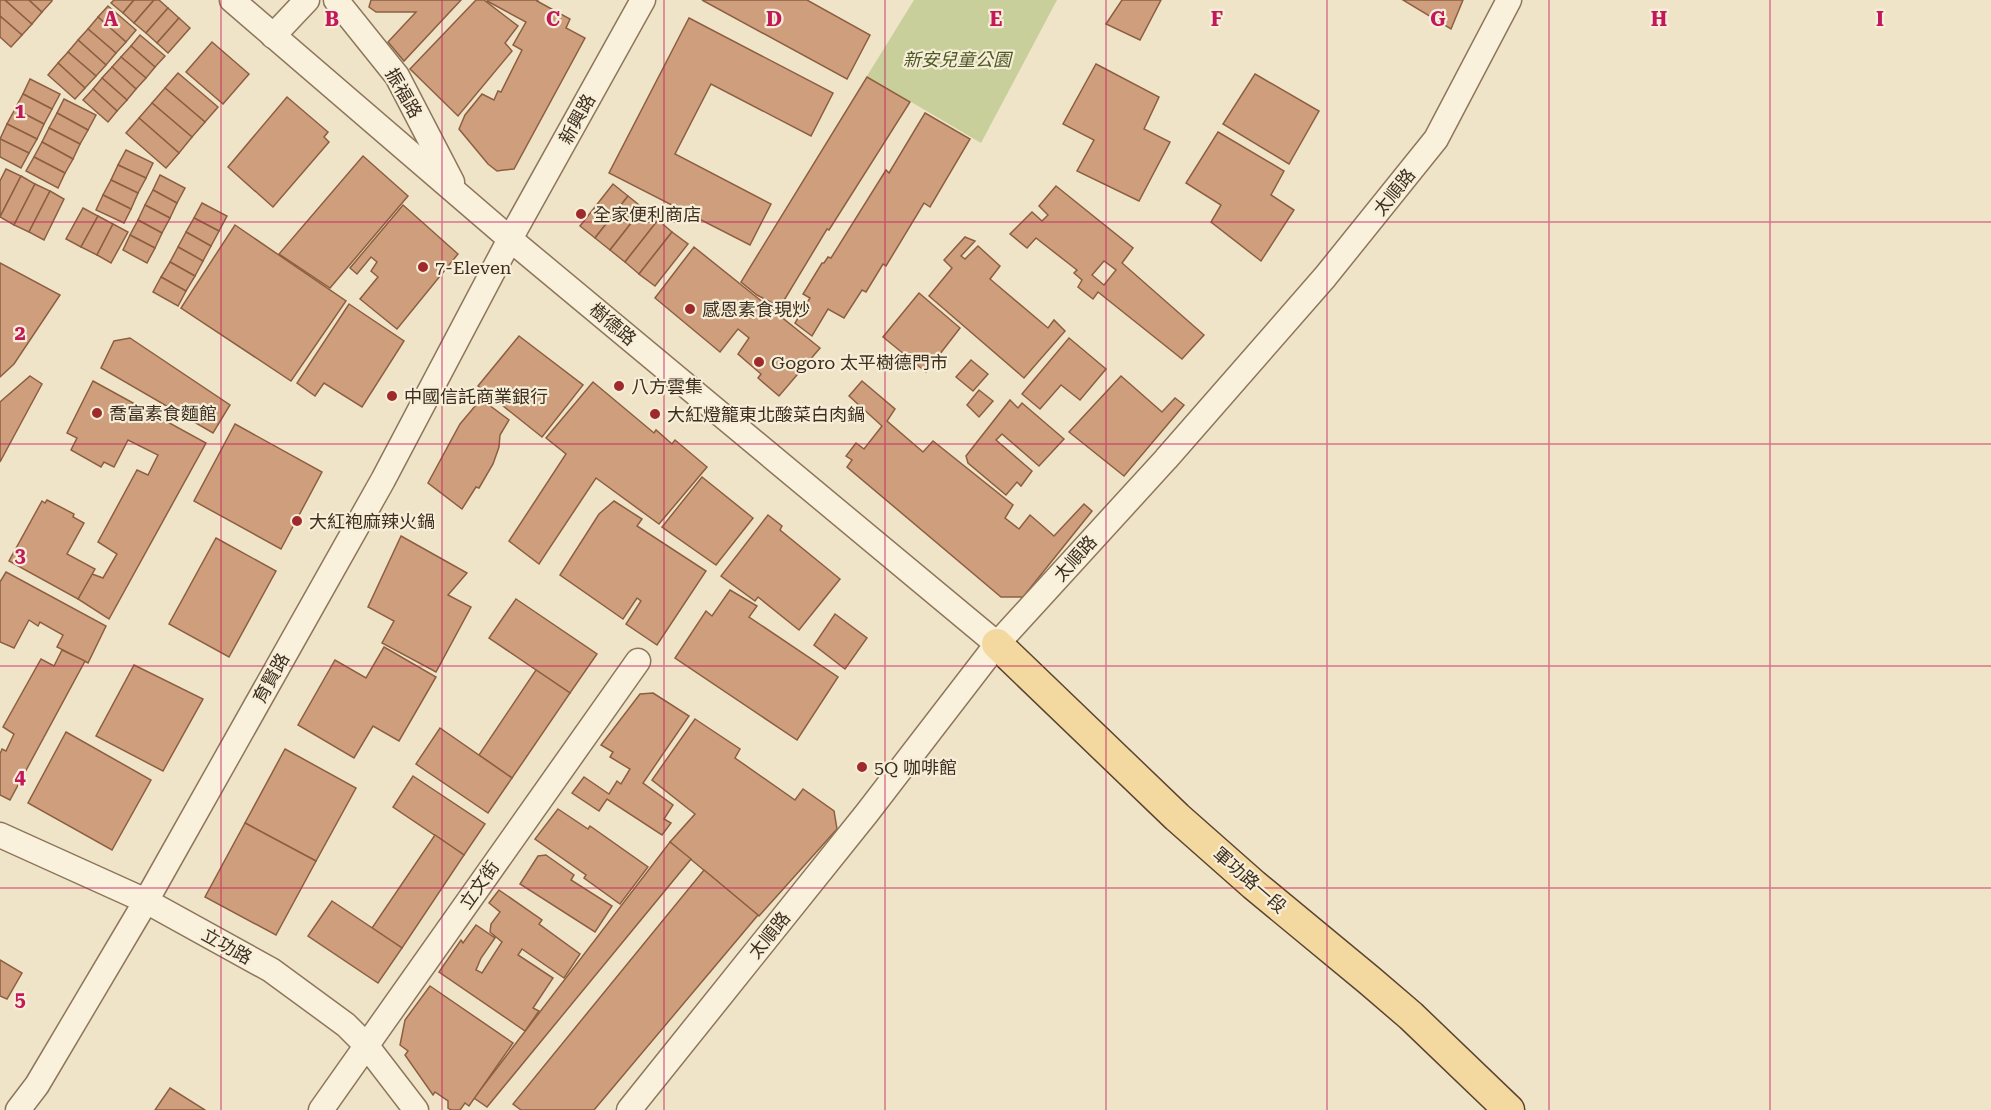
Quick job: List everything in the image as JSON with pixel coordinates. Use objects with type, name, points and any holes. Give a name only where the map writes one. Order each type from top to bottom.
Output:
[{"type":"main road","name":"軍功路一段","points":[[997,644],[1177,817],[1254,885],[1378,987],[1509,1110]]},
{"type":"street","name":"樹德路","points":[[232,0],[510,239],[997,644]]},
{"type":"street","points":[[273,36],[308,0]]},
{"type":"street","name":"振福路","points":[[336,0],[397,76],[458,195]]},
{"type":"street","name":"新興路","points":[[510,239],[643,0]]},
{"type":"street","name":"太順路","points":[[629,1110],[860,822],[997,644],[1166,459],[1325,277],[1436,139],[1509,0]]},
{"type":"street","name":"育賢路","points":[[18,1110],[37,1085],[146,901],[383,480],[510,239]]},
{"type":"street","name":"立文街","points":[[321,1110],[638,661]]},
{"type":"street","name":"立功路","points":[[0,835],[146,901],[271,970],[346,1025],[366,1045],[416,1110]]},
{"type":"green space","name":"新安兒童公園","points":[[914,0],[1057,0],[981,143],[867,76]]},
{"type":"building","points":[[0,0],[5,0],[32,24],[22,35],[0,16]]},
{"type":"building","points":[[5,0],[29,0],[42,12],[32,24]]},
{"type":"building","points":[[29,0],[52,0],[52,1],[42,12]]},
{"type":"building","points":[[114,0],[134,0],[123,13],[111,3]]},
{"type":"building","points":[[134,0],[154,0],[134,23],[123,13]]},
{"type":"building","points":[[154,0],[159,0],[168,8],[146,33],[134,23]]},
{"type":"building","points":[[371,0],[461,0],[404,61],[388,42],[416,12],[376,12],[369,7]]},
{"type":"building","points":[[476,0],[484,0],[518,26],[505,43],[512,51],[458,116],[410,69]]},
{"type":"building","points":[[488,0],[538,0],[570,19],[566,28],[585,38],[514,169],[497,171],[488,164],[459,129],[465,115],[482,94],[494,100],[498,91],[501,92],[522,50],[513,45],[526,22]]},
{"type":"building","points":[[702,0],[807,0],[870,35],[847,79]]},
{"type":"building","points":[[1122,0],[1161,0],[1140,40],[1106,24]]},
{"type":"building","points":[[1403,0],[1463,0],[1451,29]]},
{"type":"building","points":[[108,6],[136,30],[126,42],[98,17]]},
{"type":"building","points":[[168,8],[179,18],[157,43],[146,33]]},
{"type":"building","points":[[0,16],[22,35],[11,47],[0,37]]},
{"type":"building","points":[[98,17],[126,42],[116,53],[88,29]]},
{"type":"building","points":[[179,18],[190,28],[168,53],[157,43]]},
{"type":"building","points":[[689,18],[833,93],[811,136],[711,84],[675,154],[771,204],[750,245],[609,173]]},
{"type":"building","points":[[88,29],[116,53],[106,65],[78,40]]},
{"type":"building","points":[[140,35],[165,56],[155,67],[131,46]]},
{"type":"building","points":[[78,40],[106,65],[96,76],[68,52]]},
{"type":"building","points":[[212,42],[249,74],[223,104],[186,72]]},
{"type":"building","points":[[131,46],[155,67],[146,78],[121,57]]},
{"type":"building","points":[[68,52],[96,76],[85,88],[58,63]]},
{"type":"building","points":[[121,57],[146,78],[136,89],[112,67]]},
{"type":"building","points":[[58,63],[85,88],[75,99],[48,75]]},
{"type":"building","points":[[1096,64],[1159,97],[1144,129],[1170,142],[1139,201],[1077,171],[1094,140],[1063,124]]},
{"type":"building","points":[[112,67],[136,89],[127,100],[102,78]]},
{"type":"building","points":[[178,73],[218,107],[205,122],[165,88]]},
{"type":"building","points":[[1255,74],[1319,111],[1289,164],[1223,124]]},
{"type":"building","points":[[867,77],[910,102],[829,230],[827,229],[780,307],[757,295],[741,282]]},
{"type":"building","points":[[102,78],[127,100],[117,111],[93,89]]},
{"type":"building","points":[[30,79],[60,94],[52,109],[23,94]]},
{"type":"building","points":[[165,88],[205,122],[192,137],[152,103]]},
{"type":"building","points":[[93,89],[117,111],[108,122],[83,100]]},
{"type":"building","points":[[23,94],[52,109],[44,124],[15,109]]},
{"type":"building","points":[[287,97],[328,132],[324,137],[329,142],[273,207],[228,167]]},
{"type":"building","points":[[64,99],[96,115],[88,130],[57,113]]},
{"type":"building","points":[[152,103],[192,137],[179,153],[139,118]]},
{"type":"building","points":[[15,109],[44,124],[37,139],[7,124]]},
{"type":"building","points":[[57,113],[88,130],[80,144],[49,128]]},
{"type":"building","points":[[925,113],[970,139],[930,207],[924,203],[886,266],[883,264],[866,292],[862,290],[844,318],[828,309],[812,336],[795,323],[810,298],[803,294],[822,263],[828,257],[831,258],[886,170],[889,173]]},
{"type":"building","points":[[139,118],[179,153],[166,168],[126,133]]},
{"type":"building","points":[[7,124],[37,139],[29,153],[0,139]]},
{"type":"building","points":[[49,128],[80,144],[73,159],[42,142]]},
{"type":"building","points":[[1218,132],[1284,171],[1271,195],[1294,210],[1261,261],[1211,222],[1221,205],[1186,183]]},
{"type":"building","points":[[0,139],[29,153],[21,168],[0,157]]},
{"type":"building","points":[[42,142],[73,159],[65,173],[34,157]]},
{"type":"building","points":[[126,150],[153,163],[146,178],[118,165]]},
{"type":"building","points":[[363,156],[408,196],[330,288],[279,254]]},
{"type":"building","points":[[34,157],[65,173],[58,188],[26,171]]},
{"type":"building","points":[[118,165],[146,178],[138,193],[111,180]]},
{"type":"building","points":[[6,169],[21,176],[0,217],[0,181]]},
{"type":"building","points":[[160,175],[185,188],[177,203],[153,190]]},
{"type":"building","points":[[21,176],[35,184],[14,225],[0,217]]},
{"type":"building","points":[[111,180],[138,193],[131,209],[103,195]]},
{"type":"building","points":[[35,184],[50,191],[29,232],[14,225]]},
{"type":"building","points":[[613,184],[628,196],[595,238],[580,226]]},
{"type":"building","points":[[1056,186],[1133,248],[1122,263],[1204,335],[1182,359],[1098,292],[1093,299],[1078,287],[1082,280],[1074,273],[1077,270],[1036,238],[1027,248],[1010,234],[1032,212],[1042,221],[1048,215],[1039,206]],"holes":[[[1104,261],[1116,270],[1104,285],[1092,275]]]},
{"type":"building","points":[[153,190],[177,203],[170,218],[145,205]]},
{"type":"building","points":[[50,191],[64,199],[44,240],[29,232]]},
{"type":"building","points":[[103,195],[131,209],[124,223],[96,210]]},
{"type":"building","points":[[628,196],[643,208],[610,250],[595,238]]},
{"type":"building","points":[[202,203],[227,216],[219,231],[194,218]]},
{"type":"building","points":[[145,205],[170,218],[162,233],[138,220]]},
{"type":"building","points":[[403,205],[458,254],[397,329],[360,299],[378,277],[371,271],[377,262],[371,257],[357,274],[350,268]]},
{"type":"building","points":[[83,208],[98,216],[81,247],[66,239]]},
{"type":"building","points":[[643,208],[658,220],[625,262],[610,250]]},
{"type":"building","points":[[98,216],[113,224],[97,255],[81,247]]},
{"type":"building","points":[[194,218],[219,231],[211,246],[186,232]]},
{"type":"building","points":[[138,220],[162,233],[155,248],[130,235]]},
{"type":"building","points":[[658,220],[672,232],[639,274],[625,262]]},
{"type":"building","points":[[113,224],[128,232],[111,263],[97,255]]},
{"type":"building","points":[[235,225],[346,301],[291,381],[181,308]]},
{"type":"building","points":[[186,232],[211,246],[203,261],[178,247]]},
{"type":"building","points":[[672,232],[688,244],[655,286],[639,274]]},
{"type":"building","points":[[130,235],[155,248],[147,263],[123,250]]},
{"type":"building","points":[[965,237],[975,241],[961,256],[965,259],[978,246],[1000,266],[990,279],[1048,328],[1054,320],[1065,331],[1024,378],[929,296],[952,268],[944,260]]},
{"type":"building","points":[[178,247],[203,261],[195,276],[170,262]]},
{"type":"building","points":[[694,247],[820,348],[779,396],[758,378],[761,374],[738,354],[749,338],[738,329],[720,352],[655,298]]},
{"type":"building","points":[[170,262],[195,276],[186,291],[161,277]]},
{"type":"building","points":[[0,263],[60,295],[14,364],[0,377]]},
{"type":"building","points":[[161,277],[186,291],[178,306],[153,292]]},
{"type":"building","points":[[919,293],[960,328],[926,372],[883,337]]},
{"type":"building","points":[[349,304],[404,341],[362,407],[324,383],[315,396],[297,383]]},
{"type":"building","points":[[519,336],[583,385],[542,437],[478,386]]},
{"type":"building","points":[[130,338],[230,405],[213,433],[101,368],[114,341]]},
{"type":"building","points":[[1069,338],[1106,369],[1080,400],[1061,385],[1040,409],[1022,394]]},
{"type":"building","points":[[971,360],[988,374],[973,391],[956,377]]},
{"type":"building","points":[[30,376],[42,384],[0,462],[0,402]]},
{"type":"building","points":[[1121,376],[1162,412],[1175,398],[1184,405],[1124,476],[1069,432]]},
{"type":"building","points":[[93,381],[206,443],[109,619],[78,599],[92,574],[103,578],[117,554],[98,542],[137,470],[148,475],[158,455],[128,440],[114,467],[104,462],[101,467],[71,450],[77,438],[67,433]]},
{"type":"building","points":[[862,381],[895,409],[887,421],[923,452],[933,441],[1013,505],[1005,518],[1019,529],[1030,515],[1054,536],[1084,504],[1092,511],[1023,597],[1001,597],[847,467],[852,460],[846,456],[856,443],[864,449],[882,426],[849,396]]},
{"type":"building","points":[[593,382],[654,433],[656,430],[672,444],[675,440],[707,467],[659,524],[596,478],[539,564],[509,541],[566,454],[546,438]]},
{"type":"building","points":[[979,390],[993,401],[979,417],[967,405]]},
{"type":"building","points":[[481,399],[509,420],[500,435],[499,447],[493,464],[479,488],[476,487],[462,509],[428,483],[460,424]]},
{"type":"building","points":[[1010,400],[1018,408],[1022,403],[1064,439],[1039,466],[1002,434],[996,440],[1032,471],[1021,486],[1017,482],[1006,495],[968,463],[966,456]]},
{"type":"building","points":[[235,424],[322,472],[281,549],[194,501]]},
{"type":"building","points":[[702,477],[753,518],[716,565],[662,527]]},
{"type":"building","points":[[47,500],[74,514],[73,517],[84,523],[67,554],[95,569],[78,599],[9,561],[42,501],[45,503]]},
{"type":"building","points":[[614,501],[642,519],[637,526],[706,571],[657,645],[626,624],[641,601],[637,598],[623,619],[560,575],[599,514]]},
{"type":"building","points":[[768,515],[782,526],[780,530],[840,579],[799,630],[758,597],[755,601],[721,576]]},
{"type":"building","points":[[401,536],[467,573],[448,595],[471,607],[436,672],[382,643],[394,621],[368,607]]},
{"type":"building","points":[[216,538],[276,571],[229,657],[169,624]]},
{"type":"building","points":[[6,572],[106,626],[88,663],[57,647],[63,635],[40,622],[38,626],[29,620],[14,648],[0,642],[0,582]]},
{"type":"building","points":[[730,590],[757,606],[749,617],[838,677],[797,740],[675,658],[706,611],[712,616]]},
{"type":"building","points":[[516,599],[597,654],[570,693],[489,638]]},
{"type":"building","points":[[835,614],[867,638],[845,669],[814,645]]},
{"type":"building","points":[[384,647],[436,677],[399,741],[373,726],[354,758],[298,725],[335,660],[366,678]]},
{"type":"building","points":[[62,650],[85,661],[10,800],[0,795],[0,754],[2,749],[6,751],[14,734],[3,727],[41,659],[54,666]]},
{"type":"building","points":[[134,665],[203,699],[163,771],[96,736]]},
{"type":"building","points":[[536,670],[570,693],[512,778],[479,755]]},
{"type":"building","points":[[653,693],[689,716],[643,783],[673,805],[664,819],[671,823],[662,835],[607,799],[599,811],[572,793],[584,777],[609,794],[617,781],[621,784],[630,769],[610,757],[613,752],[601,745],[640,694]]},
{"type":"building","points":[[695,719],[740,749],[735,758],[795,800],[803,789],[834,811],[837,829],[759,916],[670,842],[695,814],[652,780]]},
{"type":"building","points":[[440,728],[512,778],[488,813],[416,764]]},
{"type":"building","points":[[66,732],[151,780],[112,850],[28,803]]},
{"type":"building","points":[[285,749],[356,788],[316,861],[245,823]]},
{"type":"building","points":[[413,776],[485,824],[464,855],[393,807]]},
{"type":"building","points":[[558,809],[588,829],[590,826],[648,867],[620,904],[584,878],[586,875],[535,839]]},
{"type":"building","points":[[245,823],[316,861],[276,935],[205,897]]},
{"type":"building","points":[[435,835],[464,855],[402,948],[372,928]]},
{"type":"building","points":[[670,842],[691,859],[487,1107],[474,1098]]},
{"type":"building","points":[[546,855],[574,875],[571,880],[612,906],[595,932],[520,884],[538,856]]},
{"type":"building","points":[[704,870],[758,915],[594,1110],[521,1110],[513,1104]]},
{"type":"building","points":[[499,890],[542,920],[539,924],[580,954],[564,978],[522,949],[518,955],[553,978],[533,1008],[539,1011],[525,1031],[439,972],[461,940],[463,943],[476,925],[495,938],[481,958],[476,970],[482,973],[502,942],[490,932],[491,924],[500,912],[489,903]]},
{"type":"building","points":[[332,901],[402,948],[378,983],[308,936]]},
{"type":"building","points":[[0,960],[22,973],[7,999],[0,996]]},
{"type":"building","points":[[430,986],[513,1043],[469,1106],[465,1103],[460,1110],[451,1110],[448,1108],[448,1101],[435,1092],[433,1095],[405,1055],[408,1051],[400,1045],[405,1020]]},
{"type":"building","points":[[170,1088],[205,1110],[155,1110]]},
{"type":"place","name":"全家便利商店","points":[[581,214]]},
{"type":"place","name":"7-Eleven","points":[[423,267]]},
{"type":"place","name":"感恩素食現炒","points":[[690,309]]},
{"type":"place","name":"Gogoro 太平樹德門市","points":[[759,362]]},
{"type":"place","name":"八方雲集","points":[[619,386]]},
{"type":"place","name":"中國信託商業銀行","points":[[392,396]]},
{"type":"place","name":"喬富素食麵館","points":[[97,413]]},
{"type":"place","name":"大紅燈籠東北酸菜白肉鍋","points":[[655,414]]},
{"type":"place","name":"大紅袍麻辣火鍋","points":[[297,521]]},
{"type":"place","name":"5Q 咖啡館","points":[[862,767]]}]
